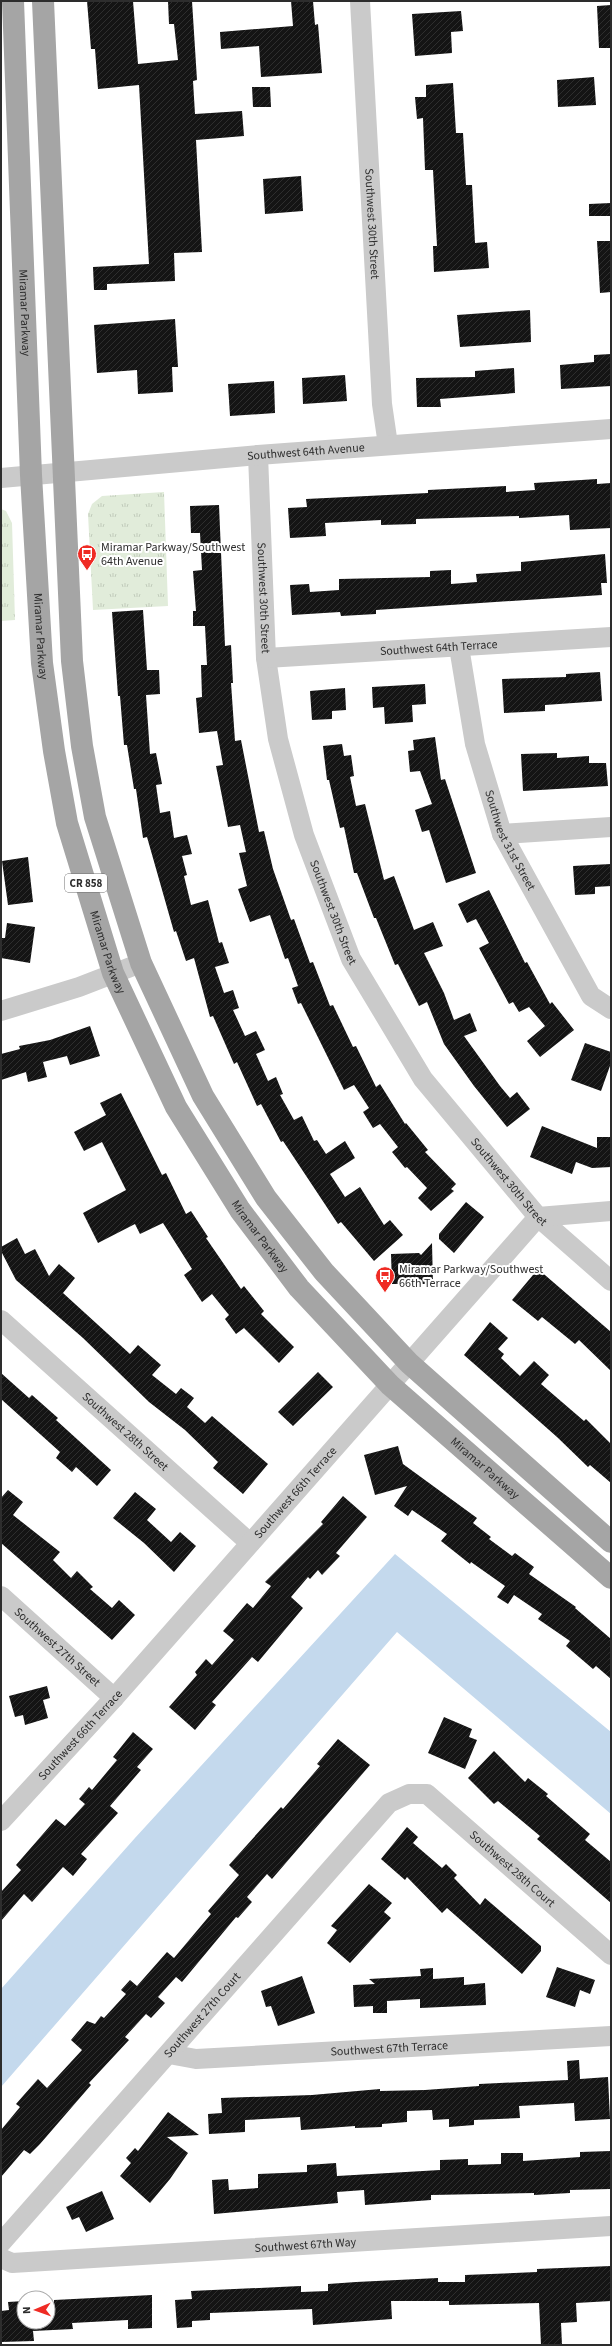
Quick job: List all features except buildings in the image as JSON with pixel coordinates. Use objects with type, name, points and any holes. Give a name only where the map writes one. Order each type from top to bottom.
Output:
[{"type":"main road","points":[[14,1],[31,24],[35,81],[39,99],[48,114]]},
{"type":"main road","name":"Miramar Parkway","points":[[14,1],[31,475],[42,663],[54,751],[67,823],[113,973],[176,1107],[240,1210],[299,1288],[390,1385],[611,1578]]},
{"type":"main road","name":"CR 858","points":[[43,1],[72,661],[82,746],[95,817],[141,963],[203,1096],[266,1198],[324,1272],[410,1363],[611,1542]]},
{"type":"street","name":"Southwest 30th Street","points":[[360,1],[382,396],[388,446]]},
{"type":"street","name":"Southwest 64th Avenue","points":[[1,478],[258,455],[611,429]]},
{"type":"street","name":"Southwest 30th Street","points":[[258,455],[266,658],[278,739],[304,835],[351,959],[423,1079],[538,1217],[611,1281]]},
{"type":"street","name":"Southwest 64th Terrace","points":[[266,658],[611,637]]},
{"type":"street","name":"Southwest 31st Street","points":[[459,647],[475,744],[502,834],[591,996],[611,1009]]},
{"type":"street","points":[[502,834],[611,827]]},
{"type":"street","points":[[1,1011],[79,987],[141,963]]},
{"type":"street","points":[[538,1217],[611,1212]]},
{"type":"street","name":"Southwest 66th Terrace","points":[[1,1821],[114,1698],[538,1217]]},
{"type":"street","name":"Southwest 28th Street","points":[[1,1320],[250,1543]]},
{"type":"street","name":"Southwest 27th Street","points":[[1,1596],[114,1698]]},
{"type":"street","name":"Southwest 28th Court","points":[[409,1794],[427,1794],[611,1955]]},
{"type":"street","name":"Southwest 27th Court","points":[[1,2243],[389,1803],[409,1794]]},
{"type":"street","name":"Southwest 67th Terrace","points":[[169,2054],[196,2059],[611,2036]]},
{"type":"street","name":"Southwest 67th Way","points":[[1,2258],[12,2263],[611,2226]]},
{"type":"green space","points":[[164,492],[168,606],[93,610],[88,514],[92,504],[102,496]]},
{"type":"green space","points":[[1,509],[6,511],[12,523],[15,620],[1,621]]},
{"type":"water","points":[[395,1554],[611,1732],[611,1814],[397,1632],[1,2087],[1,1989],[135,1838]]},
{"type":"place","name":"Miramar Parkway/Southwest 64th Avenue","points":[[87,571]]},
{"type":"place","name":"Miramar Parkway/Southwest 66th Terrace","points":[[385,1293]]}]
